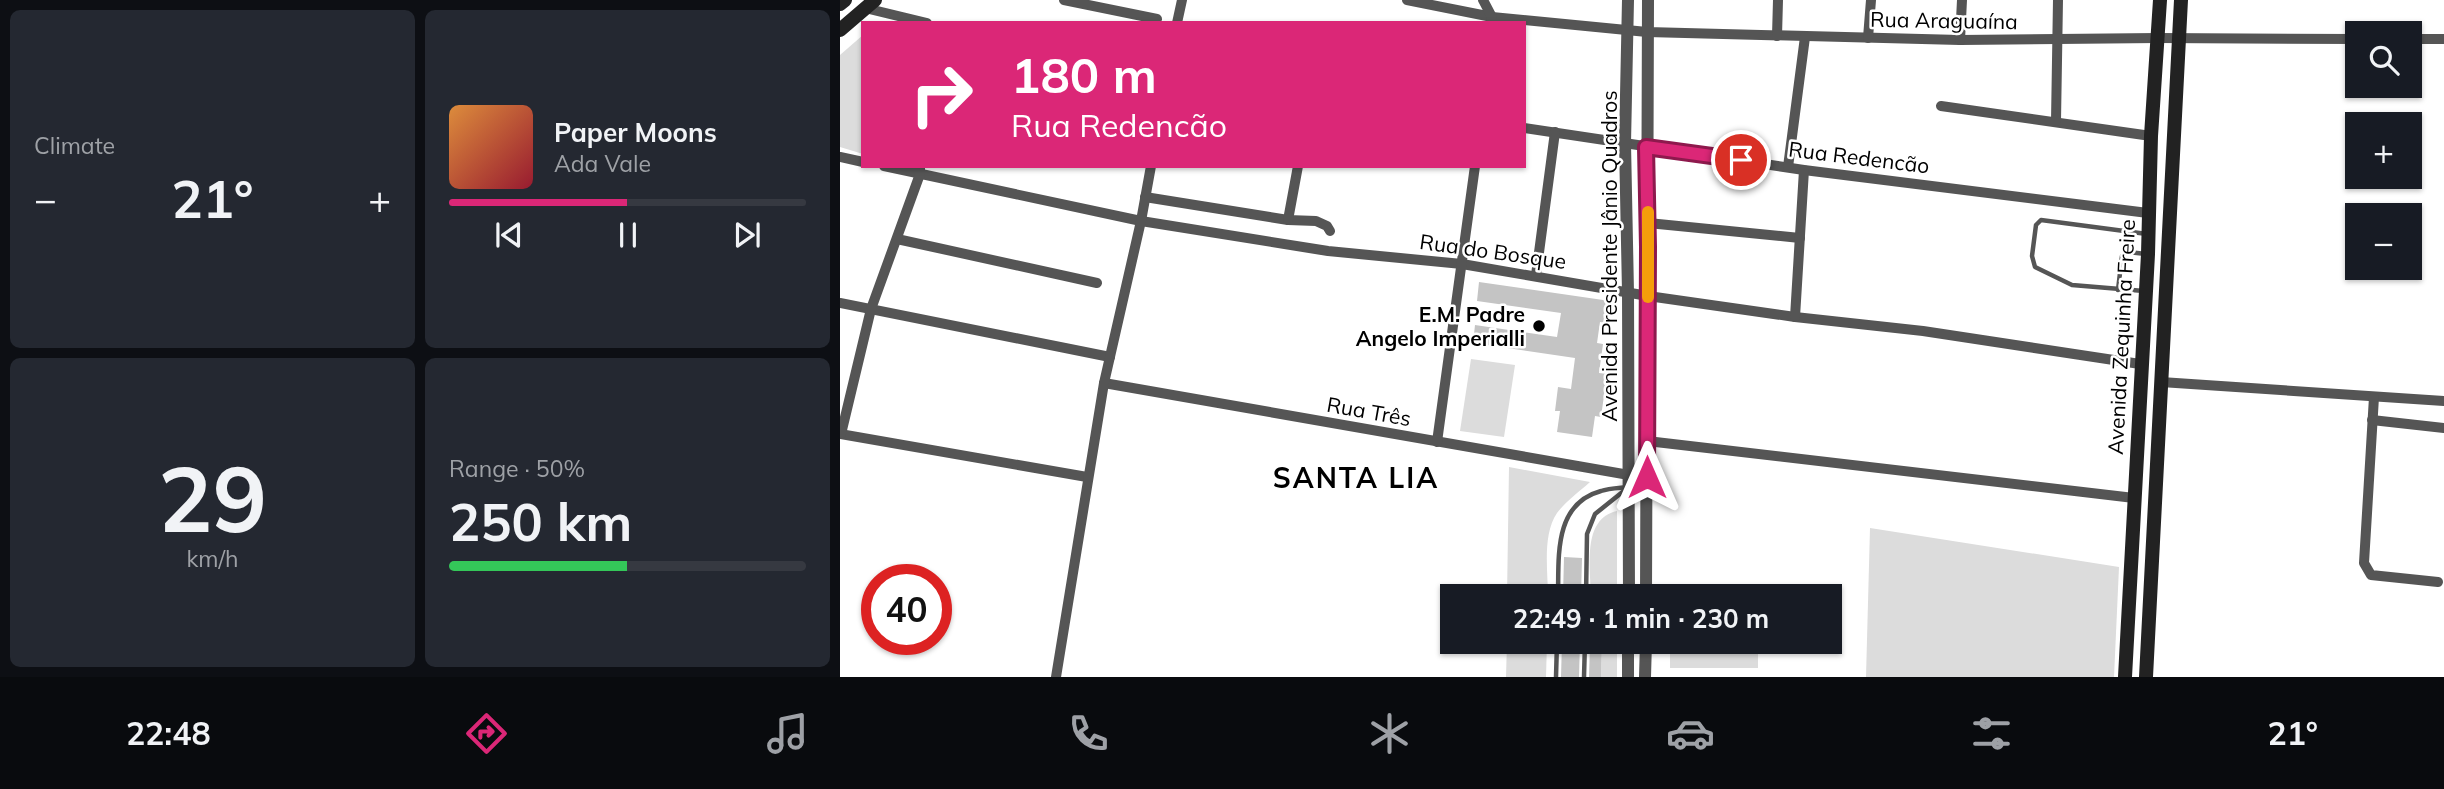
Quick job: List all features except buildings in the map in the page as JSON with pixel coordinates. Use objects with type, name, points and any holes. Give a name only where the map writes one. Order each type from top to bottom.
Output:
[{"type":"main road","points":[[840,4],[845,0]]},
{"type":"main road","name":"Avenida Zequinha Freire","points":[[2125,677],[2160,0]]},
{"type":"main road","name":"Avenida Zequinha Freire","points":[[2146,677],[2181,0]]},
{"type":"main road","points":[[841,29],[870,4]]},
{"type":"main road","points":[[2148,254],[2166,258]]},
{"type":"street","points":[[1064,0],[1157,19]]},
{"type":"street","points":[[1177,21],[1182,0]]},
{"type":"street","name":"Rua Araguaína","points":[[1407,0],[1491,20]]},
{"type":"street","points":[[1483,0],[1491,20]]},
{"type":"street","name":"Avenida Presidente Jânio Quadros","points":[[1628,0],[1625,143],[1629,584]]},
{"type":"street","name":"Avenida Presidente Jânio Quadros","points":[[1646,584],[1648,0]]},
{"type":"street","points":[[1777,36],[1778,0]]},
{"type":"street","points":[[1868,38],[1871,0]]},
{"type":"street","points":[[1960,40],[1962,0]]},
{"type":"street","points":[[2056,121],[2058,0]]},
{"type":"street","points":[[870,4],[895,19]]},
{"type":"street","name":"Rua Araguaína","points":[[1526,23],[1647,32],[1960,40],[2345,38]]},
{"type":"street","points":[[1788,167],[1805,37]]},
{"type":"street","points":[[2422,39],[2444,39]]},
{"type":"street","points":[[1941,106],[2151,136]]},
{"type":"street","name":"Rua Redencão","points":[[1526,128],[1804,170],[2148,213]]},
{"type":"street","points":[[1535,275],[1555,132]]},
{"type":"street","points":[[840,157],[861,162]]},
{"type":"street","name":"Rua do Bosque","points":[[902,168],[1141,220],[1328,251],[1462,264],[1648,296],[1795,317],[1923,331],[2140,363]]},
{"type":"street","points":[[1056,677],[1104,383],[1151,168]]},
{"type":"street","points":[[1288,220],[1298,168]]},
{"type":"street","points":[[1437,442],[1475,168]]},
{"type":"street","points":[[920,170],[871,309],[840,434],[1087,477]]},
{"type":"street","points":[[1795,317],[1804,170]]},
{"type":"street","points":[[1145,197],[1288,220],[1316,221],[1327,226],[1330,231]]},
{"type":"street","points":[[1648,223],[1800,238]]},
{"type":"street","points":[[897,239],[1097,283]]},
{"type":"street","points":[[840,303],[1110,357]]},
{"type":"street","points":[[2161,382],[2444,401]]},
{"type":"street","name":"Rua Três","points":[[1104,383],[1437,442],[1629,481]]},
{"type":"street","points":[[2374,397],[2364,563],[2366,570],[2371,575],[2438,582]]},
{"type":"street","points":[[2372,420],[2444,428]]},
{"type":"street","points":[[1647,441],[2134,498]]},
{"type":"street","points":[[1629,481],[1647,496]]},
{"type":"street","points":[[1628,654],[1628,677]]},
{"type":"street","points":[[1645,677],[1646,654]]},
{"type":"lane","points":[[2145,291],[2073,285],[2035,267],[2032,256],[2036,225],[2041,220],[2148,234]]},
{"type":"lane","points":[[2118,290],[2122,256],[2128,252],[2148,254]]},
{"type":"lane","points":[[1559,584],[1560,539],[1566,519],[1579,501],[1629,481]]},
{"type":"lane","points":[[1586,584],[1587,534],[1595,514],[1629,481]]},
{"type":"lane","points":[[1556,677],[1557,654]]},
{"type":"lane","points":[[1584,677],[1585,654]]},
{"type":"shaded area","points":[[861,37],[861,153],[840,147],[840,55]]},
{"type":"shaded area","points":[[1471,359],[1515,365],[1504,437],[1460,431]]},
{"type":"shaded area","points":[[1509,467],[1590,482],[1564,505],[1552,522],[1547,554],[1548,584],[1507,584]]},
{"type":"shaded area","points":[[1617,511],[1617,584],[1591,584],[1590,546],[1598,524]]},
{"type":"shaded area","points":[[1870,528],[2119,567],[2114,677],[1866,677]]},
{"type":"shaded area","points":[[1507,654],[1547,654],[1546,677],[1506,677]]},
{"type":"shaded area","points":[[1602,654],[1617,654],[1617,677],[1601,677]]},
{"type":"shaded area","points":[[1670,654],[1758,654],[1758,668],[1670,668]]},
{"type":"slow traffic","points":[[1648,212],[1648,297]]},
{"type":"place","name":"E.M. Padre Angelo Imperialli","points":[[1539,326]]},
{"type":"district","name":"SANTA LIA","points":[[1356,477]]},
{"type":"route","points":[[1647,477],[1646,147],[1741,160]]}]
